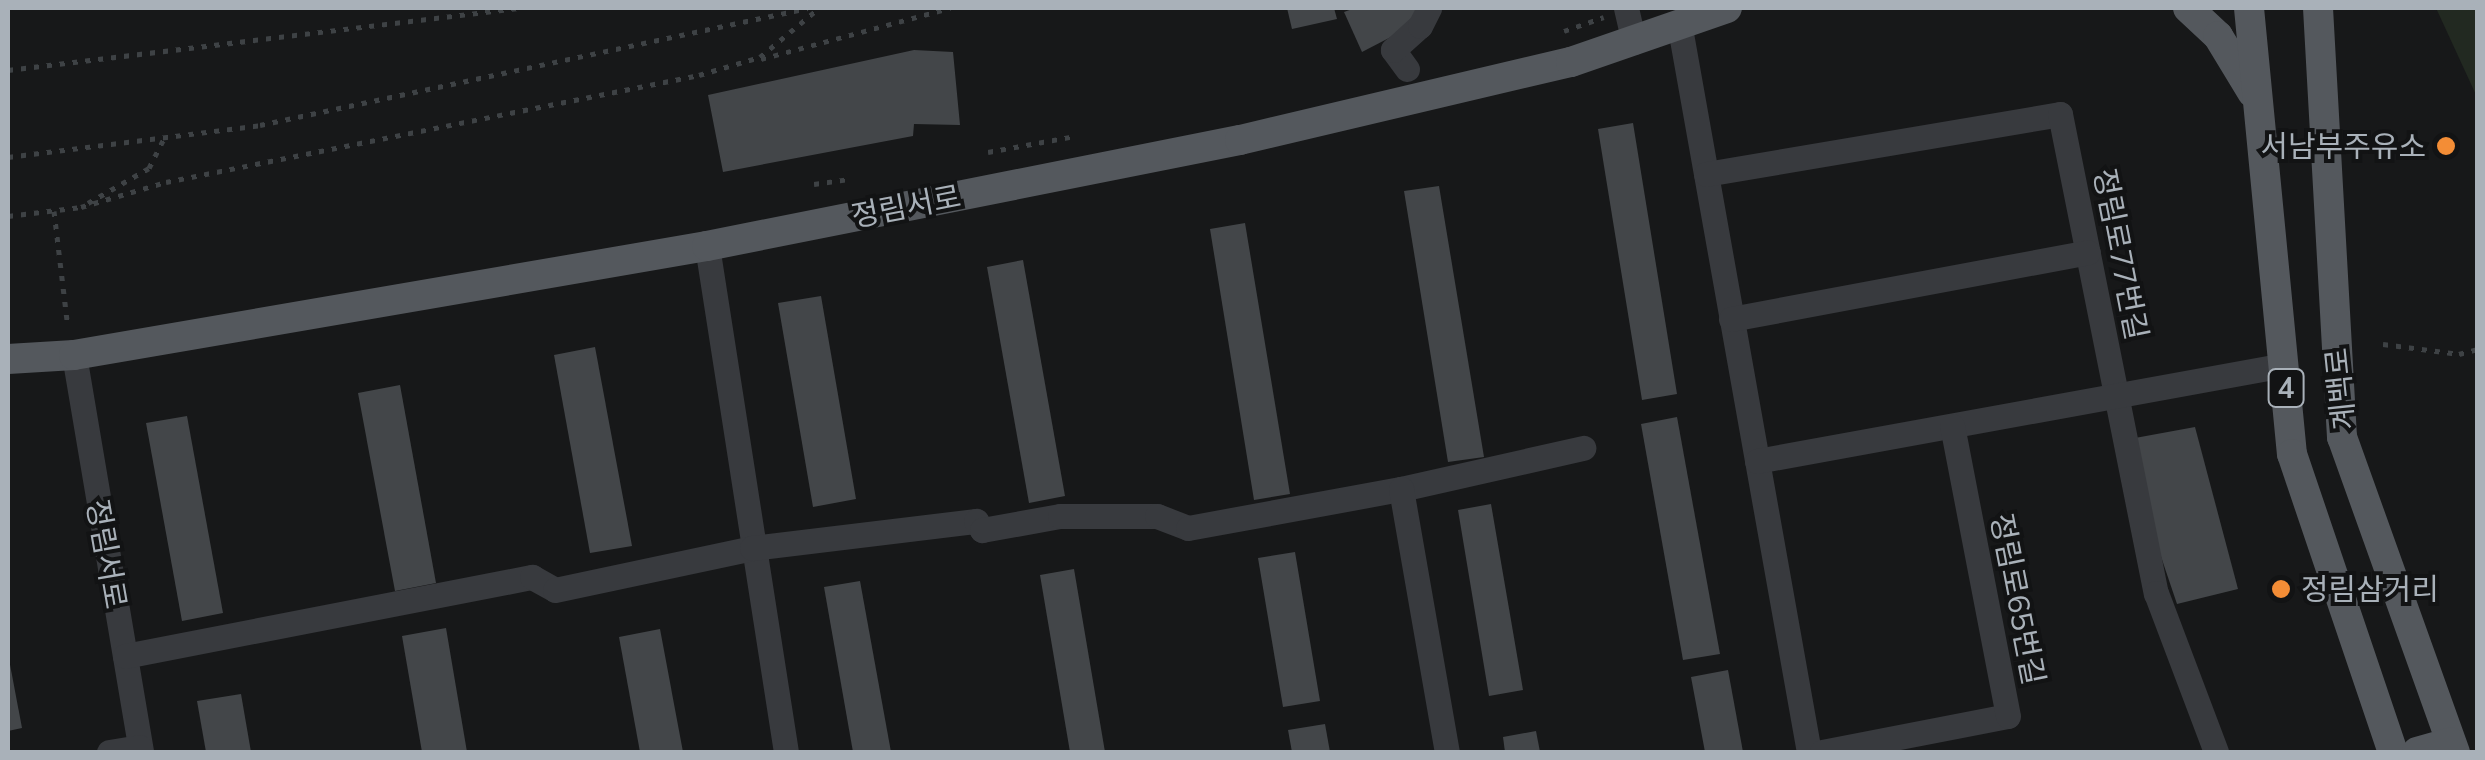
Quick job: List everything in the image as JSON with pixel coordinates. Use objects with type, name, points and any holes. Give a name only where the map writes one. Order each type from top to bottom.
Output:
[{"type":"main road","name":"정림서로","points":[[8,359],[74,355],[707,246],[1406,105],[1634,42],[1727,8]]},
{"type":"main road","points":[[2188,8],[2218,36],[2254,93]]},
{"type":"main road","name":"계백로","points":[[2249,8],[2254,93],[2292,454],[2393,752]]},
{"type":"main road","name":"계백로","points":[[2318,8],[2342,437],[2453,747]]},
{"type":"main road","points":[[2417,752],[2453,747]]},
{"type":"street","points":[[1406,69],[1392,50],[1420,26],[1430,8]]},
{"type":"street","points":[[1621,8],[1634,42]]},
{"type":"street","points":[[1680,28],[1810,752]]},
{"type":"street","name":"정림로77번길","points":[[1706,174],[2060,114],[2156,593],[2216,752]]},
{"type":"street","points":[[707,246],[786,752]]},
{"type":"street","points":[[1732,318],[2088,252]]},
{"type":"street","name":"정림서로","points":[[74,355],[141,750]]},
{"type":"street","name":"계백로","points":[[1757,461],[2284,366]]},
{"type":"street","name":"정림로65번길","points":[[1822,752],[2008,716],[1952,426]]},
{"type":"street","points":[[124,656],[532,577],[555,590],[752,548],[976,521],[982,530],[1060,516],[1157,516],[1188,528],[1401,489],[1583,448]]},
{"type":"street","points":[[1401,489],[1448,752]]},
{"type":"street","points":[[109,752],[141,750]]},
{"type":"path","points":[[8,70],[518,8]]},
{"type":"path","points":[[8,157],[260,125],[808,8]]},
{"type":"path","points":[[700,74],[760,57],[819,8]]},
{"type":"path","points":[[8,216],[81,208],[166,182],[700,74],[950,8]]},
{"type":"path","points":[[1564,30],[1621,8]]},
{"type":"path","points":[[81,208],[149,168],[165,136]]},
{"type":"path","points":[[988,152],[1075,136]]},
{"type":"path","points":[[814,184],[849,179]]},
{"type":"path","points":[[54,210],[67,320]]},
{"type":"path","points":[[2383,344],[2459,354],[2478,348]]},
{"type":"shaded area","points":[[2436,8],[2477,8],[2477,97]]},
{"type":"building","points":[[1287,8],[1334,8],[1337,19],[1292,29]]},
{"type":"building","points":[[1355,8],[1423,8],[1414,25],[1362,52],[1344,12]]},
{"type":"building","points":[[914,50],[953,52],[960,125],[914,124],[913,136],[723,172],[708,95]]},
{"type":"building","points":[[1633,123],[1677,394],[1642,400],[1598,129]]},
{"type":"building","points":[[1439,186],[1484,457],[1448,462],[1404,191]]},
{"type":"building","points":[[1245,223],[1290,494],[1254,500],[1210,229]]},
{"type":"building","points":[[1023,260],[1065,496],[1029,503],[987,267]]},
{"type":"building","points":[[821,296],[856,499],[813,507],[778,303]]},
{"type":"building","points":[[595,347],[632,546],[590,553],[554,355]]},
{"type":"building","points":[[400,385],[436,583],[395,591],[358,393]]},
{"type":"building","points":[[187,416],[223,613],[182,621],[146,423]]},
{"type":"building","points":[[1677,417],[1720,654],[1683,660],[1641,424]]},
{"type":"building","points":[[2195,427],[2238,589],[2177,604],[2149,521],[2135,438]]},
{"type":"building","points":[[1491,504],[1523,690],[1489,696],[1458,510]]},
{"type":"building","points":[[1295,552],[1320,701],[1283,707],[1258,558]]},
{"type":"building","points":[[1074,569],[1105,752],[1070,752],[1040,575]]},
{"type":"building","points":[[860,581],[891,752],[853,752],[824,587]]},
{"type":"building","points":[[446,628],[467,752],[422,752],[402,636]]},
{"type":"building","points":[[660,629],[683,752],[640,752],[619,637]]},
{"type":"building","points":[[8,654],[22,728],[8,731]]},
{"type":"building","points":[[1728,670],[1743,752],[1705,752],[1691,677]]},
{"type":"building","points":[[241,694],[251,752],[206,752],[197,701]]},
{"type":"building","points":[[1325,724],[1330,752],[1292,752],[1288,730]]},
{"type":"building","points":[[1536,731],[1540,752],[1505,752],[1503,737]]},
{"type":"place","name":"서남부주유소","points":[[2446,146]]},
{"type":"place","name":"정림삼거리","points":[[2281,589]]}]
